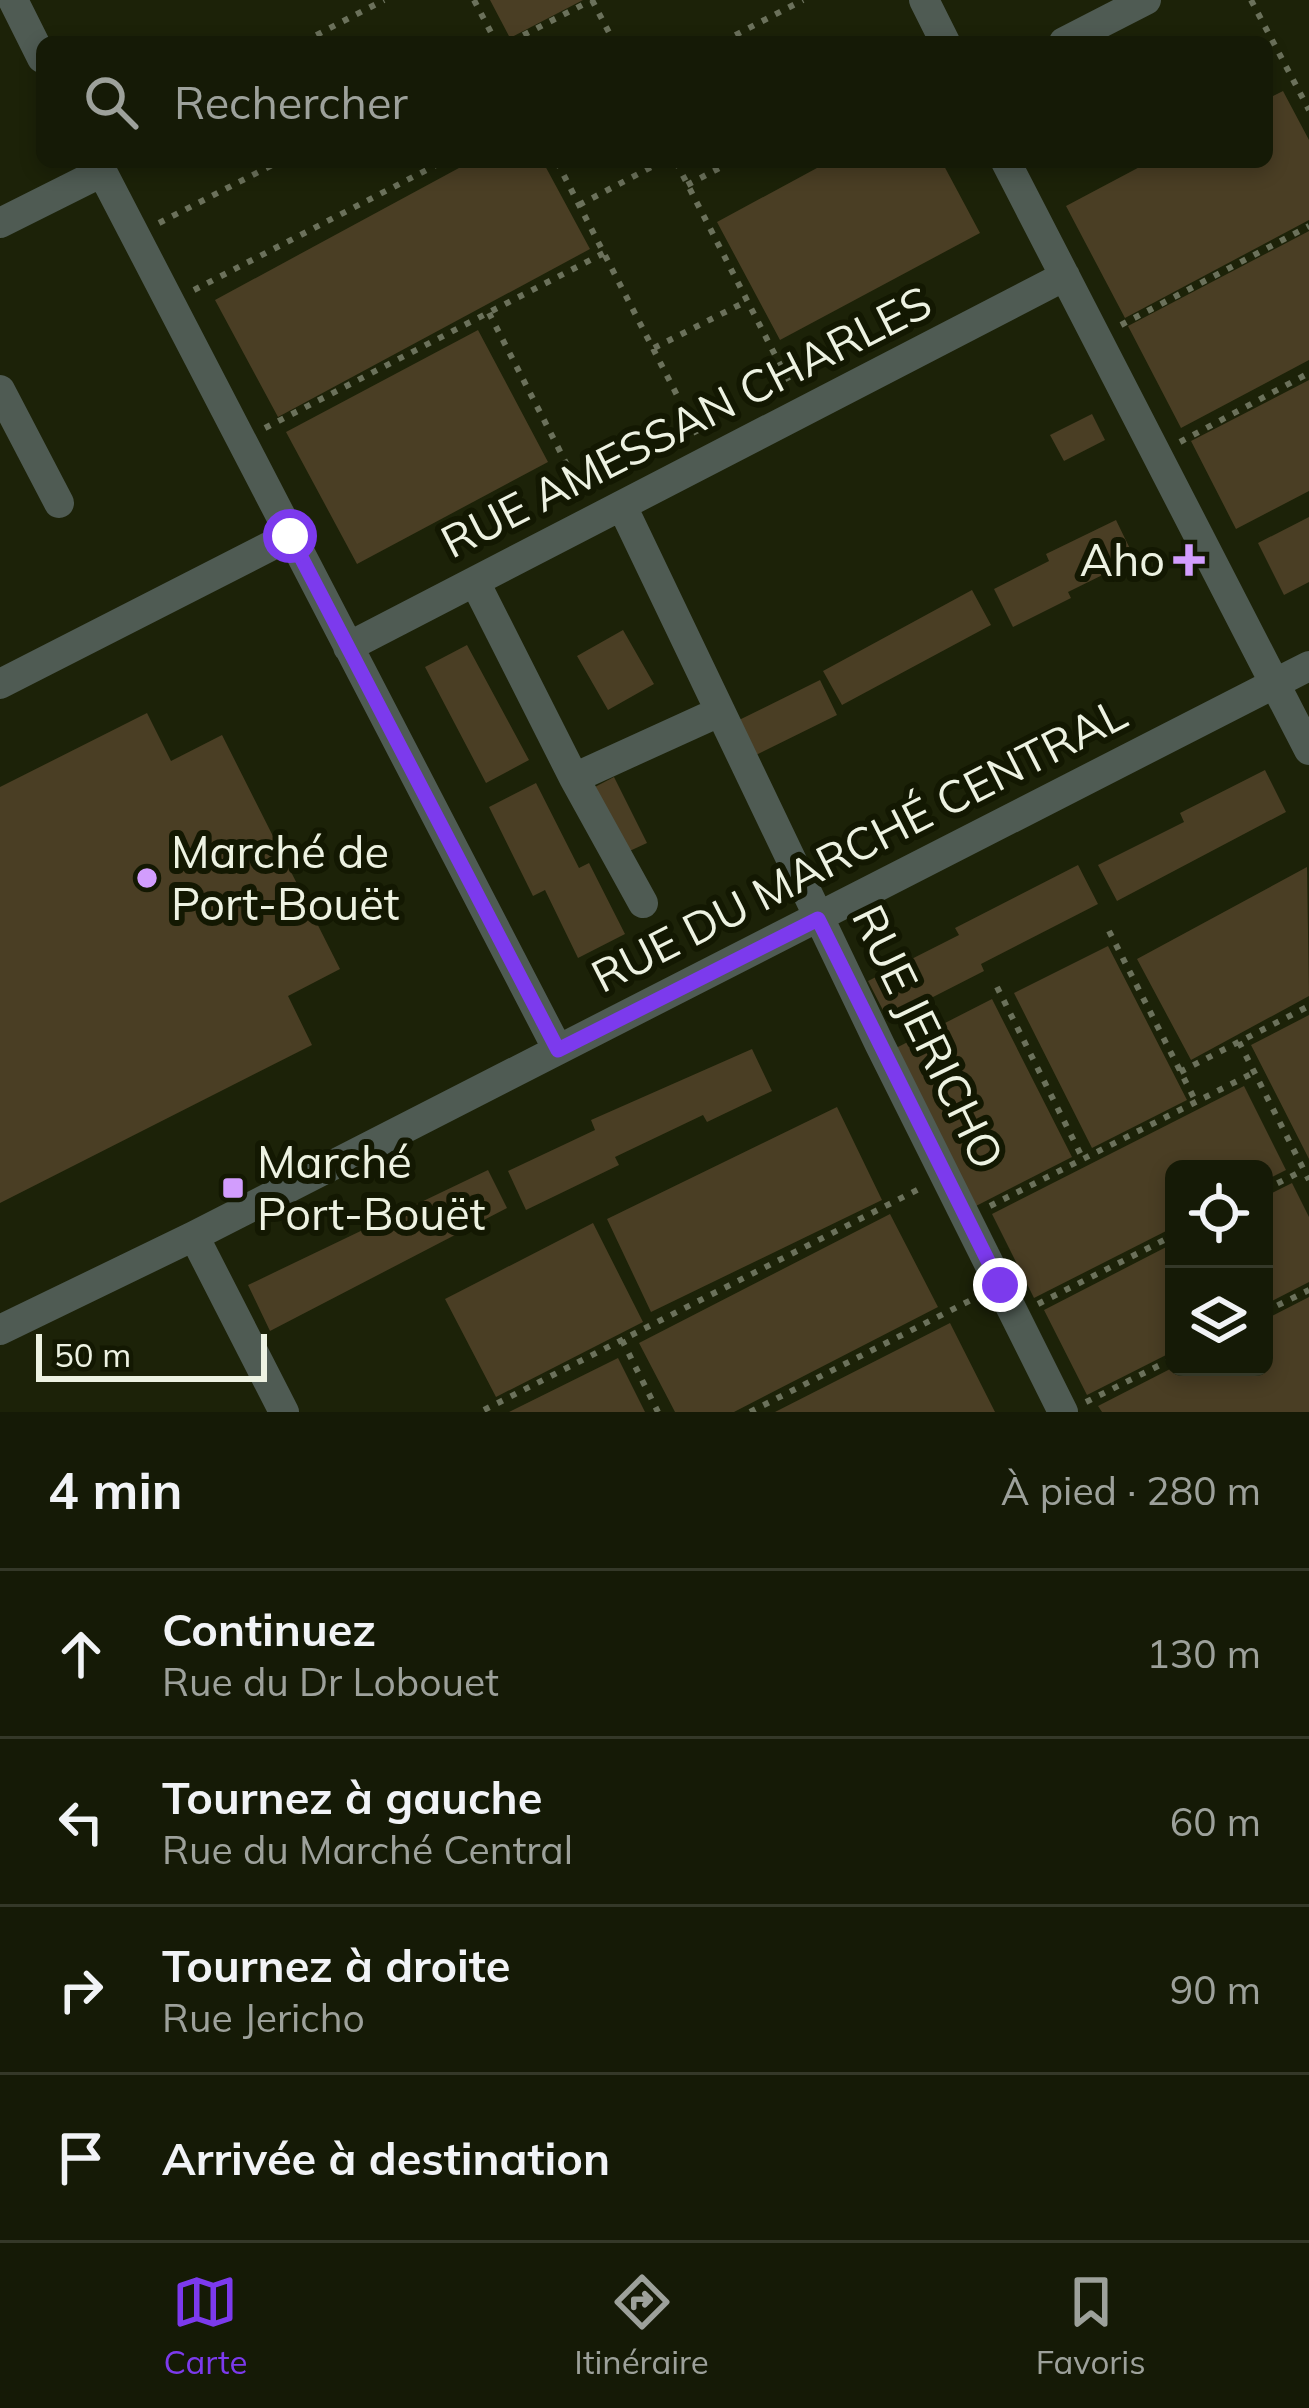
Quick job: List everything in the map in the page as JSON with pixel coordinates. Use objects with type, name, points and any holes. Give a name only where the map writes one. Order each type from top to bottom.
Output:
[{"type":"street","points":[[13,0],[36,46]]},
{"type":"street","points":[[924,0],[942,36]]},
{"type":"street","points":[[1076,36],[1146,0]]},
{"type":"street","points":[[0,223],[97,168]]},
{"type":"street","points":[[100,168],[558,1050]]},
{"type":"street","points":[[1009,168],[1309,750]]},
{"type":"street","name":"RUE AMESSAN CHARLES","points":[[348,647],[1065,276]]},
{"type":"street","points":[[0,389],[59,503]]},
{"type":"street","name":"RUE JERICHO","points":[[608,513],[719,712],[1016,1316],[1074,1408]]},
{"type":"street","points":[[0,684],[290,536]]},
{"type":"street","points":[[475,582],[643,903]]},
{"type":"street","name":"RUE DU MARCHÉ CENTRAL","points":[[0,1330],[194,1236],[1309,666]]},
{"type":"street","points":[[574,778],[719,712]]},
{"type":"street","points":[[194,1236],[283,1412]]},
{"type":"path","points":[[315,36],[384,0]]},
{"type":"path","points":[[474,0],[493,36]]},
{"type":"path","points":[[522,36],[592,0],[611,36]]},
{"type":"path","points":[[734,36],[803,0]]},
{"type":"path","points":[[1251,0],[1270,36]]},
{"type":"path","points":[[1273,42],[1309,110]]},
{"type":"path","points":[[135,236],[266,168]]},
{"type":"path","points":[[170,303],[430,168]]},
{"type":"path","points":[[560,168],[710,460]]},
{"type":"path","points":[[579,205],[650,168]]},
{"type":"path","points":[[679,168],[803,411]]},
{"type":"path","points":[[687,184],[719,168]]},
{"type":"path","points":[[1097,339],[1309,226]]},
{"type":"path","points":[[241,441],[604,253]]},
{"type":"path","points":[[653,349],[747,301]]},
{"type":"path","points":[[489,313],[608,513]]},
{"type":"path","points":[[1156,454],[1309,373]]},
{"type":"path","points":[[1109,931],[1196,1102]]},
{"type":"path","points":[[998,987],[1083,1159]]},
{"type":"path","points":[[1180,1072],[1309,1006]]},
{"type":"path","points":[[1239,1042],[1309,1180]]},
{"type":"path","points":[[967,1218],[1255,1072]]},
{"type":"path","points":[[1273,1186],[1304,1170]]},
{"type":"path","points":[[484,1410],[946,1175]]},
{"type":"path","points":[[1016,1316],[1165,1240]]},
{"type":"path","points":[[751,1412],[1000,1285]]},
{"type":"path","points":[[1273,1308],[1309,1290]]},
{"type":"path","points":[[622,1340],[658,1412]]},
{"type":"path","points":[[1074,1408],[1165,1362]]},
{"type":"building","points":[[490,0],[583,0],[514,36],[509,36]]},
{"type":"building","points":[[1283,91],[1309,140],[1309,220],[1125,318],[1066,206],[1138,168],[1273,168],[1273,96]]},
{"type":"building","points":[[459,168],[546,168],[590,249],[278,417],[215,300]]},
{"type":"building","points":[[817,168],[945,168],[980,233],[780,340],[717,222]]},
{"type":"building","points":[[1309,231],[1309,360],[1181,428],[1128,326]]},
{"type":"building","points":[[478,330],[548,462],[357,564],[286,432]]},
{"type":"building","points":[[1309,380],[1309,491],[1236,529],[1191,441]]},
{"type":"building","points":[[1092,414],[1105,440],[1064,461],[1050,435]]},
{"type":"building","points":[[1309,517],[1309,582],[1284,595],[1258,543]]},
{"type":"building","points":[[1116,520],[1135,559],[1068,592],[1071,598],[1013,627],[994,589],[1049,561],[1046,554]]},
{"type":"building","points":[[972,590],[991,625],[842,705],[823,671]]},
{"type":"building","points":[[623,630],[654,684],[608,710],[577,656]]},
{"type":"building","points":[[467,645],[529,760],[486,783],[425,667]]},
{"type":"building","points":[[820,680],[837,715],[754,756],[737,721]]},
{"type":"building","name":"Marché de Port-Bouët","points":[[147,713],[171,761],[222,735],[340,969],[288,996],[312,1045],[0,1203],[0,787]]},
{"type":"building","points":[[1265,770],[1286,812],[1117,901],[1098,865],[1184,822],[1180,813]]},
{"type":"building","points":[[614,777],[647,843],[623,854],[591,789]]},
{"type":"building","points":[[536,783],[579,868],[589,863],[625,934],[578,958],[545,890],[533,896],[489,807]]},
{"type":"building","points":[[1078,865],[1098,904],[981,964],[984,971],[888,1020],[868,981],[959,935],[955,928]]},
{"type":"building","points":[[1307,867],[1309,996],[1191,1060],[1137,959]]},
{"type":"building","points":[[1108,946],[1187,1100],[1092,1148],[1014,993]]},
{"type":"building","points":[[992,999],[1072,1157],[976,1206],[896,1048]]},
{"type":"building","points":[[1309,1015],[1309,1159],[1251,1045]]},
{"type":"building","points":[[752,1049],[772,1091],[707,1122],[703,1115],[615,1157],[619,1165],[526,1210],[508,1171],[595,1130],[591,1120]]},
{"type":"building","points":[[1244,1086],[1286,1170],[1273,1176],[1273,1160],[1165,1160],[1165,1232],[1034,1298],[992,1214]]},
{"type":"building","points":[[837,1107],[882,1200],[651,1312],[607,1219]]},
{"type":"building","points":[[488,1170],[507,1208],[270,1331],[248,1285]]},
{"type":"building","points":[[1292,1183],[1309,1217],[1309,1282],[1273,1300],[1273,1268],[1273,1192]]},
{"type":"building","points":[[890,1214],[938,1307],[734,1412],[675,1412],[639,1343]]},
{"type":"building","points":[[593,1223],[643,1322],[496,1397],[445,1299]]},
{"type":"building","points":[[1165,1248],[1165,1356],[1087,1395],[1044,1310]]},
{"type":"building","points":[[1309,1297],[1309,1412],[1102,1412],[1098,1406],[1165,1372],[1165,1376],[1273,1376],[1273,1315]]},
{"type":"building","points":[[950,1323],[995,1412],[775,1412]]},
{"type":"building","points":[[618,1358],[645,1412],[509,1412]]},
{"type":"place","name":"Aho","points":[[1189,560]]},
{"type":"place","name":"Marché de Port-Bouët","points":[[147,878]]},
{"type":"place","name":"Marché Port-Bouët","points":[[233,1188]]},
{"type":"route","points":[[290,536],[558,1050],[818,919],[1000,1285]]}]
